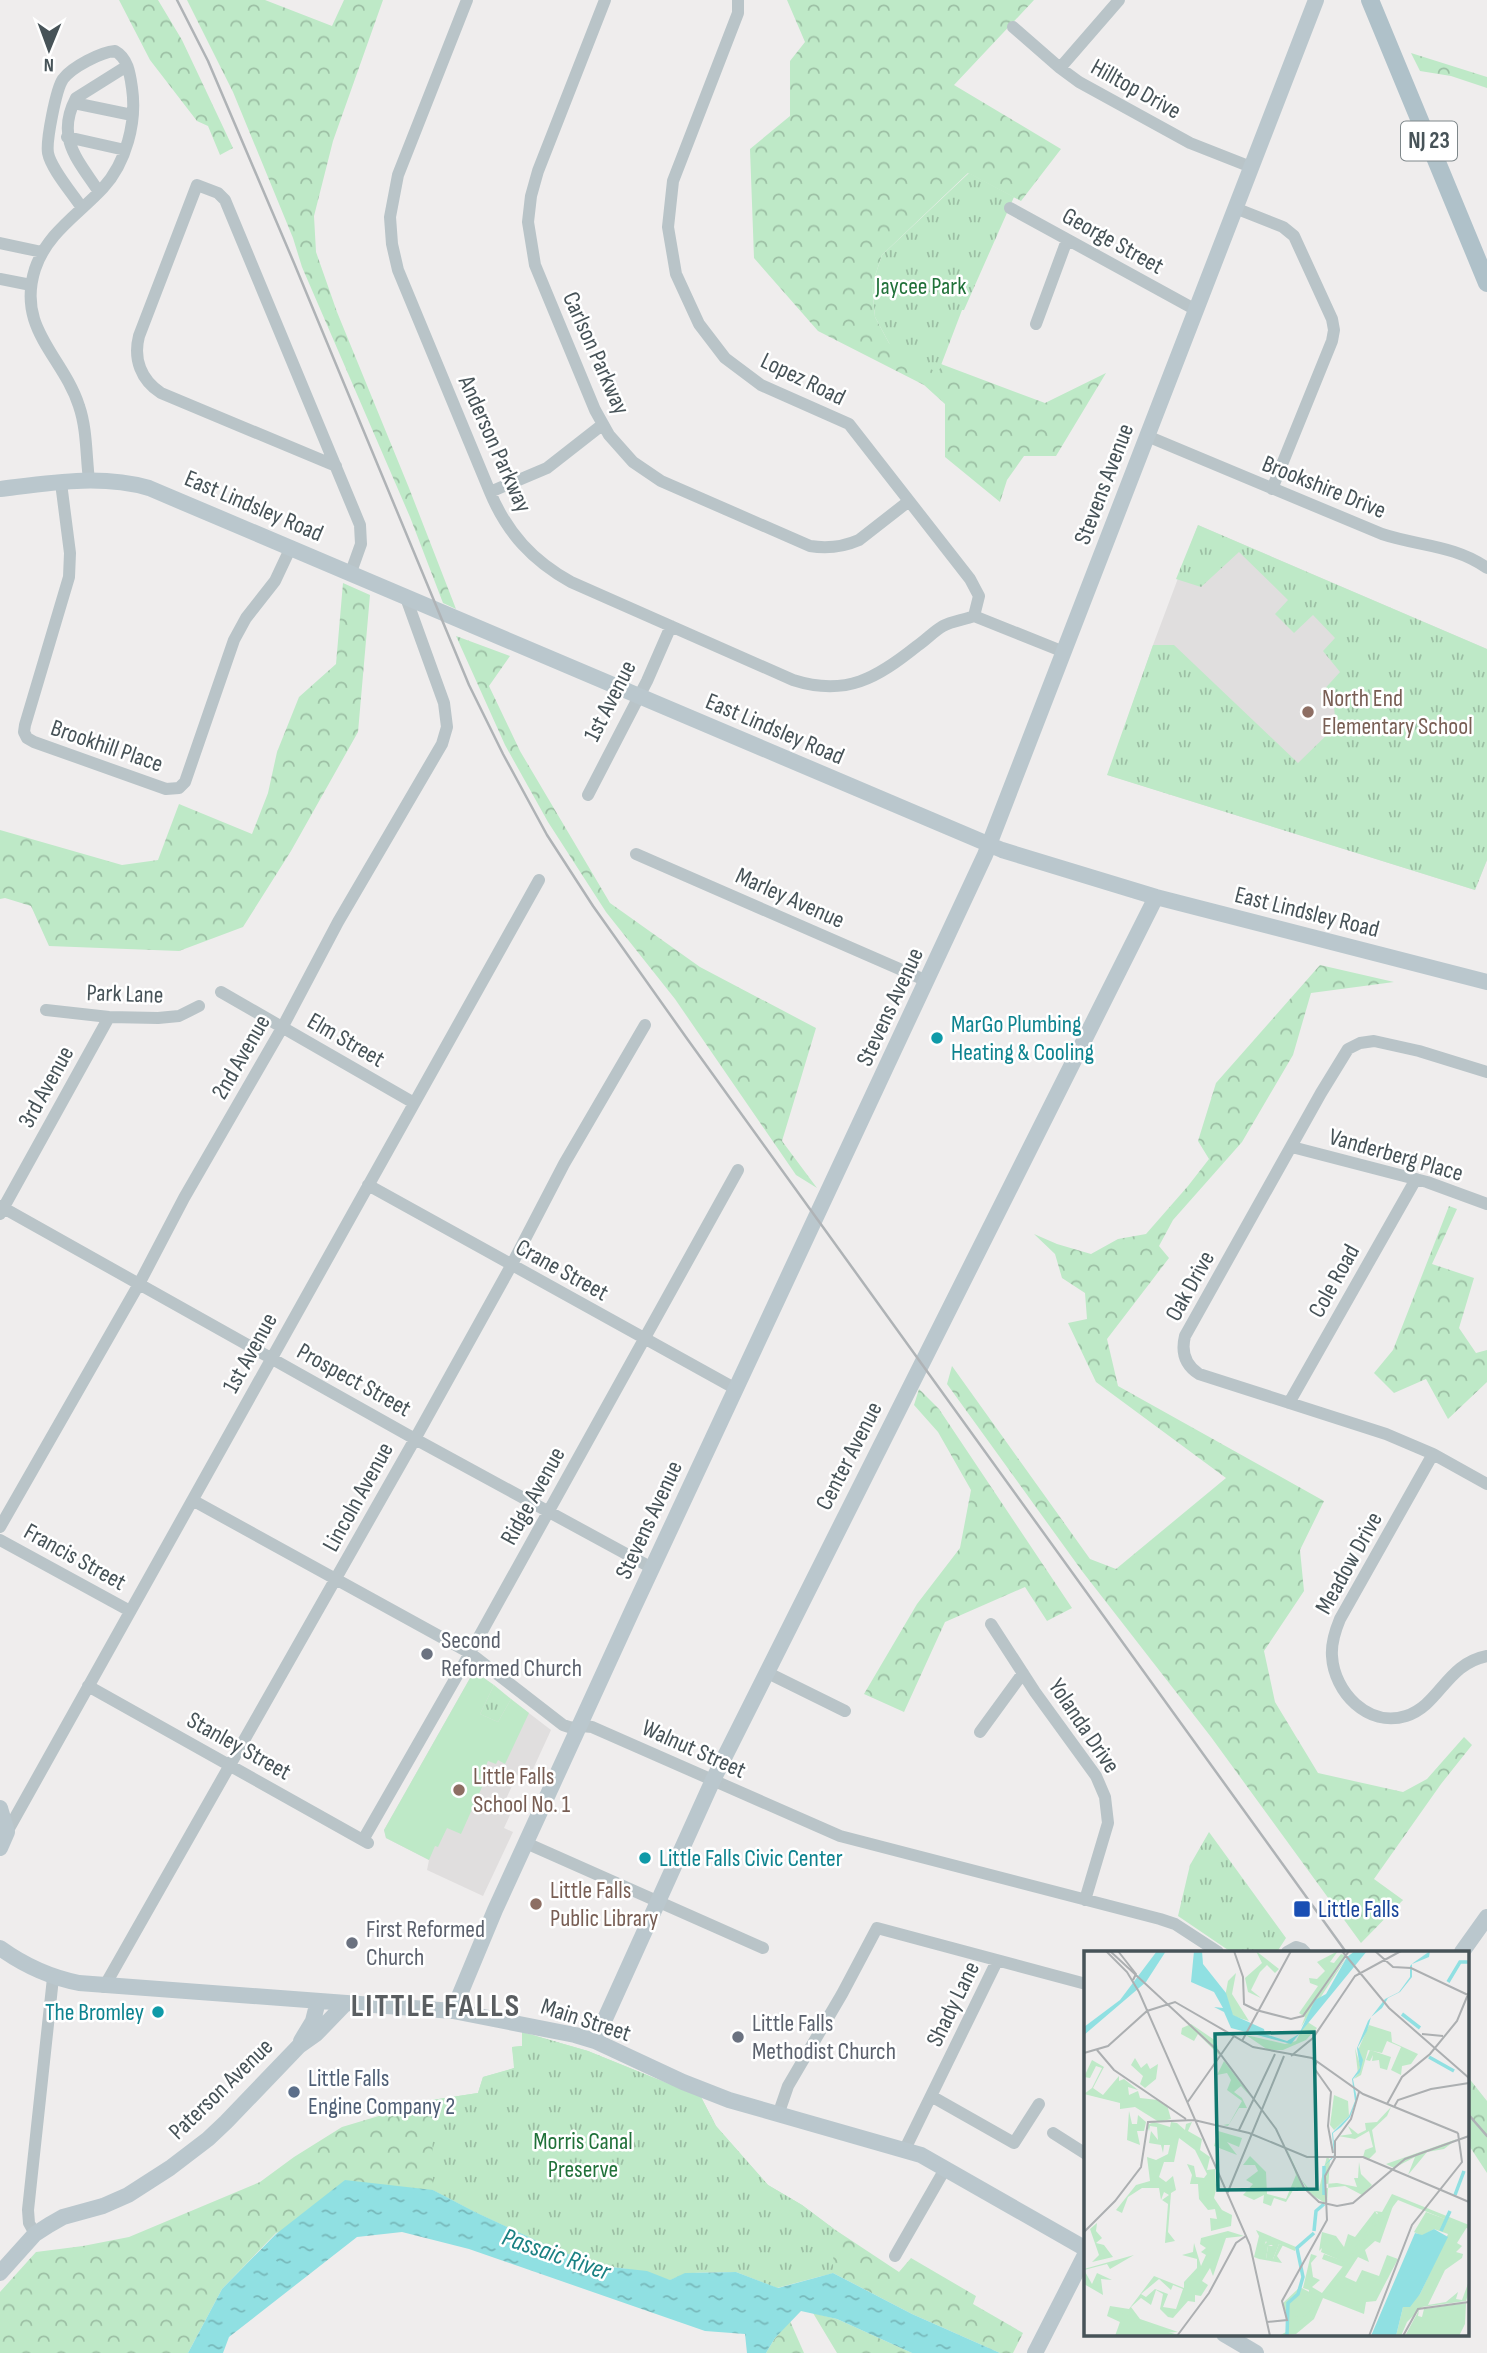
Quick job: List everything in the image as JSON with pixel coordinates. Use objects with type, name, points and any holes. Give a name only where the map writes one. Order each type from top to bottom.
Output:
[{"type":"main road","name":"Stevens Avenue","points":[[453,2011],[473,1959],[652,1568],[989,845],[1315,0]]},
{"type":"main road","name":"NJ 23","points":[[1370,0],[1487,283]]},
{"type":"main road","name":"East Lindsley Road","points":[[0,489],[89,480],[125,482],[149,488],[989,845],[1156,897],[1487,982]]},
{"type":"main road","name":"Center Avenue","points":[[594,2041],[713,1780],[766,1672],[1156,897]]},
{"type":"main road","points":[[0,1808],[7,1832]]},
{"type":"main road","name":"1st Avenue","points":[[0,1848],[7,1832]]},
{"type":"main road","points":[[1463,1951],[1487,1917]]},
{"type":"main road","name":"Main Street","points":[[0,1948],[20,1962],[53,1978],[104,1987],[453,2011],[547,2028],[594,2041],[683,2082],[778,2115],[922,2155],[1084,2250]]},
{"type":"main road","name":"Paterson Avenue","points":[[299,2046],[313,2021],[318,2001]]},
{"type":"main road","name":"Paterson Avenue","points":[[0,2273],[35,2234],[63,2217],[103,2206],[128,2195],[170,2168],[226,2122],[299,2046],[316,2034],[346,2003]]},
{"type":"main road","points":[[1035,2353],[1084,2255]]},
{"type":"main road","points":[[1227,2336],[1256,2353]]},
{"type":"street","name":"Anderson Parkway","points":[[467,0],[398,175],[392,203],[391,231],[398,270],[490,492],[512,533],[544,566],[571,582],[793,680],[813,685],[833,687],[873,678],[944,626],[974,617]]},
{"type":"street","name":"Carlson Parkway","points":[[605,0],[538,171],[528,222],[535,265],[603,425],[624,454],[651,475],[810,546],[835,548],[859,540],[909,501]]},
{"type":"street","name":"Lopez Road","points":[[738,0],[738,13],[673,181],[668,227],[676,274],[699,324],[725,358],[761,385],[849,424],[970,579],[979,596],[974,617]]},
{"type":"street","points":[[1060,68],[1119,0]]},
{"type":"street","name":"Hilltop Drive","points":[[1013,27],[1079,82],[1190,143],[1251,167]]},
{"type":"street","points":[[82,208],[52,163],[48,151],[61,85],[67,75],[101,53],[115,51],[124,58],[132,91],[132,115],[125,150],[107,183],[99,192],[54,235],[42,252],[31,285],[33,313],[38,332],[79,407],[89,480]]},
{"type":"street","points":[[99,192],[71,148],[68,137],[74,103],[81,94],[127,66]]},
{"type":"street","points":[[74,103],[132,115]]},
{"type":"street","points":[[68,137],[125,150]]},
{"type":"street","points":[[336,466],[161,393],[150,385],[142,374],[137,359],[139,336],[197,185],[218,193],[225,200],[336,466],[361,531],[359,550],[351,572]]},
{"type":"street","name":"George Street","points":[[1010,208],[1196,310]]},
{"type":"street","points":[[1235,208],[1283,227],[1294,236],[1333,324],[1332,341],[1272,489]]},
{"type":"street","points":[[1036,324],[1068,240]]},
{"type":"street","points":[[0,243],[42,252]]},
{"type":"street","points":[[0,278],[31,285]]},
{"type":"street","points":[[490,492],[547,468],[603,425]]},
{"type":"street","name":"Brookshire Drive","points":[[1147,436],[1394,538],[1457,552],[1487,568]]},
{"type":"street","name":"Brookhill Place","points":[[61,483],[70,553],[69,578],[24,732],[27,738],[34,742],[166,789],[179,788],[185,782],[239,629],[275,581],[291,547]]},
{"type":"street","name":"2nd Avenue","points":[[0,1527],[139,1284],[338,922],[442,744],[447,727],[443,703],[405,595]]},
{"type":"street","points":[[974,617],[1064,652]]},
{"type":"street","name":"1st Avenue","points":[[588,795],[671,626]]},
{"type":"street","name":"Marley Avenue","points":[[636,855],[927,981]]},
{"type":"street","name":"1st Avenue","points":[[7,1832],[539,880]]},
{"type":"street","name":"Elm Street","points":[[221,992],[414,1103]]},
{"type":"street","name":"Park Lane","points":[[46,1010],[109,1017],[179,1016],[199,1006]]},
{"type":"street","name":"3rd Avenue","points":[[1,1209],[109,1017]]},
{"type":"street","name":"Lincoln Avenue","points":[[104,1987],[337,1578],[511,1266],[564,1164],[645,1025]]},
{"type":"street","name":"Oak Drive","points":[[1487,1072],[1419,1051],[1371,1041],[1352,1047],[1343,1056],[1327,1083],[1185,1336],[1183,1349],[1189,1366],[1199,1374],[1386,1434],[1433,1454],[1487,1484]]},
{"type":"street","name":"Vanderberg Place","points":[[1293,1147],[1416,1179],[1487,1204]]},
{"type":"street","name":"Ridge Avenue","points":[[366,1842],[738,1170]]},
{"type":"street","name":"Cole Road","points":[[1289,1403],[1416,1179]]},
{"type":"street","name":"Crane Street","points":[[368,1185],[736,1389]]},
{"type":"street","name":"Prospect Street","points":[[1,1209],[652,1568]]},
{"type":"street","name":"Meadow Drive","points":[[1433,1454],[1340,1619],[1333,1637],[1333,1666],[1340,1685],[1352,1701],[1368,1713],[1392,1718],[1407,1716],[1419,1709],[1456,1671],[1471,1661],[1487,1656]]},
{"type":"street","name":"Walnut Street","points":[[194,1501],[470,1653],[563,1725],[572,1728],[592,1727],[840,1836],[1175,1924],[1216,1951]]},
{"type":"street","name":"Francis Street","points":[[0,1540],[130,1611]]},
{"type":"street","name":"Yolanda Drive","points":[[991,1624],[1092,1770],[1105,1797],[1108,1823],[1085,1900]]},
{"type":"street","points":[[766,1672],[845,1710]]},
{"type":"street","points":[[980,1732],[1023,1672]]},
{"type":"street","name":"Stanley Street","points":[[88,1686],[366,1842]]},
{"type":"street","points":[[526,1843],[764,1948]]},
{"type":"street","points":[[778,2115],[788,2085],[842,1994],[877,1928],[997,1961]]},
{"type":"street","name":"Shady Lane","points":[[905,2149],[997,1961],[1084,1983]]},
{"type":"street","points":[[35,2234],[29,2223],[28,2210],[53,1978]]},
{"type":"street","points":[[931,2096],[1014,2143],[1039,2104]]},
{"type":"street","points":[[1053,2133],[1084,2153]]},
{"type":"street","points":[[895,2256],[946,2169]]},
{"type":"shaded area","name":"North End Elementary School","points":[[1198,525],[1487,649],[1487,860],[1475,890],[1108,775]]},
{"type":"shaded area","name":"Little Falls School No. 1","points":[[474,1671],[551,1730],[528,1780],[517,1775],[506,1799],[515,1804],[504,1828],[513,1832],[483,1896],[427,1870],[429,1860],[386,1838],[384,1830]]},
{"type":"green space","points":[[119,0],[158,0],[182,40],[233,148],[220,155],[208,126],[197,121],[150,60]]},
{"type":"green space","points":[[187,0],[265,0],[332,26],[344,0],[383,0],[333,141],[314,216],[316,252],[337,312],[456,609],[443,603],[410,517],[302,267],[293,238],[233,92]]},
{"type":"green space","points":[[787,0],[1034,0],[954,85],[1061,149],[1021,201],[968,173],[882,255],[872,285],[875,317],[889,343],[938,372],[941,364],[1045,403],[1106,373],[1056,456],[1024,456],[1007,480],[1000,502],[945,457],[945,404],[924,385],[818,331],[754,258],[750,149],[790,116],[790,61],[805,42]]},
{"type":"green space","points":[[1411,53],[1487,77],[1487,88],[1451,76],[1420,71]]},
{"type":"green space","name":"Jaycee Park","points":[[969,173],[1014,197],[962,310],[938,373],[896,350],[889,343],[875,317],[872,285],[882,255]]},
{"type":"green space","name":"North End Elementary School","points":[[1198,525],[1487,649],[1487,860],[1475,890],[1107,775],[1153,645],[1174,645],[1298,763],[1336,726],[1334,707],[1320,694],[1340,672],[1323,651],[1335,638],[1313,615],[1294,633],[1275,614],[1288,600],[1239,552],[1201,587],[1176,579]]},
{"type":"green space","points":[[343,583],[370,595],[358,732],[291,851],[243,927],[179,951],[49,946],[31,906],[0,899],[0,830],[122,865],[158,860],[179,804],[252,834],[268,793],[277,752],[299,697],[336,664]]},
{"type":"green space","points":[[456,636],[510,656],[489,686],[520,751],[610,903],[700,967],[816,1028],[782,1141],[817,1188],[796,1175],[675,999],[606,912],[548,822],[505,745]]},
{"type":"green space","points":[[1320,965],[1394,982],[1311,993],[1293,1055],[1242,1142],[1173,1220],[1159,1246],[1169,1258],[1107,1339],[1118,1386],[1324,1501],[1300,1550],[1304,1591],[1264,1651],[1275,1702],[1318,1773],[1403,1792],[1427,1779],[1464,1737],[1472,1745],[1374,1879],[1403,1900],[1361,1943],[1211,1737],[1082,1571],[947,1384],[952,1366],[1090,1559],[1116,1569],[1226,1478],[1096,1382],[1068,1323],[1087,1319],[1085,1293],[1062,1278],[1055,1254],[1034,1234],[1091,1254],[1118,1239],[1146,1234],[1209,1159],[1198,1141],[1216,1083]]},
{"type":"green space","points":[[1449,1206],[1457,1209],[1432,1264],[1474,1278],[1459,1328],[1476,1353],[1487,1350],[1487,1382],[1448,1419],[1426,1379],[1394,1393],[1374,1373],[1393,1350]]},
{"type":"green space","points":[[919,1389],[939,1409],[1072,1608],[1047,1621],[1025,1587],[945,1622],[904,1712],[864,1694],[917,1604],[960,1548],[971,1490],[938,1432],[914,1405]]},
{"type":"green space","points":[[474,1671],[494,1685],[480,1714],[498,1722],[511,1699],[529,1713],[505,1764],[498,1760],[496,1764],[488,1761],[482,1774],[487,1776],[461,1834],[447,1828],[429,1860],[386,1838],[384,1830]]},
{"type":"green space","points":[[494,1685],[511,1699],[498,1722],[480,1714]]},
{"type":"green space","points":[[1209,1832],[1286,1938],[1278,1951],[1230,1951],[1178,1916],[1190,1865]]},
{"type":"green space","points":[[522,2032],[588,2051],[701,2097],[716,2126],[768,2185],[802,2205],[899,2272],[911,2258],[976,2296],[973,2304],[1023,2333],[1013,2353],[1000,2353],[912,2314],[833,2273],[793,2277],[710,2271],[690,2273],[670,2280],[561,2252],[433,2190],[276,2233],[222,2289],[188,2353],[0,2353],[0,2292],[36,2252],[129,2237],[260,2182],[342,2127],[432,2100],[478,2093],[483,2077],[515,2068],[512,2047],[522,2046]]},
{"type":"green space","name":"Morris Canal Preserve","points":[[522,2032],[588,2051],[701,2097],[716,2126],[768,2185],[802,2205],[834,2229],[833,2273],[777,2288],[736,2272],[685,2273],[670,2280],[647,2271],[611,2267],[561,2252],[433,2190],[432,2100],[478,2093],[483,2077],[514,2068],[512,2047],[522,2046]]},
{"type":"green space","points":[[1470,2080],[1487,2101],[1487,2173],[1470,2147]]},
{"type":"green space","points":[[813,2313],[837,2319],[912,2353],[837,2353]]},
{"type":"green space","points":[[790,2321],[804,2353],[766,2353],[775,2338]]},
{"type":"water","name":"Passaic River","points":[[345,2180],[433,2190],[561,2252],[611,2267],[647,2271],[670,2280],[685,2273],[736,2272],[778,2288],[833,2273],[912,2314],[1000,2353],[912,2353],[837,2319],[801,2311],[775,2338],[766,2353],[747,2353],[745,2334],[705,2331],[469,2249],[402,2232],[357,2237],[229,2337],[223,2353],[188,2353],[222,2289],[276,2234]]},
{"type":"railway","points":[[177,0],[208,61],[469,685],[547,835],[593,906],[688,1040],[1345,1951]]},
{"type":"railway","points":[[1470,2116],[1487,2136]]},
{"type":"place","name":"North End Elementary School","points":[[1308,712]]},
{"type":"place","name":"MarGo Plumbing Heating & Cooling","points":[[937,1038]]},
{"type":"place","name":"Second Reformed Church","points":[[427,1654]]},
{"type":"place","name":"Little Falls School No. 1","points":[[459,1790]]},
{"type":"place","name":"Little Falls Civic Center","points":[[645,1858]]},
{"type":"place","name":"Little Falls Public Library","points":[[536,1904]]},
{"type":"place","name":"Little Falls","points":[[1302,1909]]},
{"type":"place","name":"First Reformed Church","points":[[352,1943]]},
{"type":"place","name":"The Bromley","points":[[158,2012]]},
{"type":"place","name":"Little Falls Methodist Church","points":[[738,2037]]},
{"type":"place","name":"Little Falls Engine Company 2","points":[[294,2092]]},
{"type":"district","name":"LITTLE FALLS","points":[[436,2006]]}]
